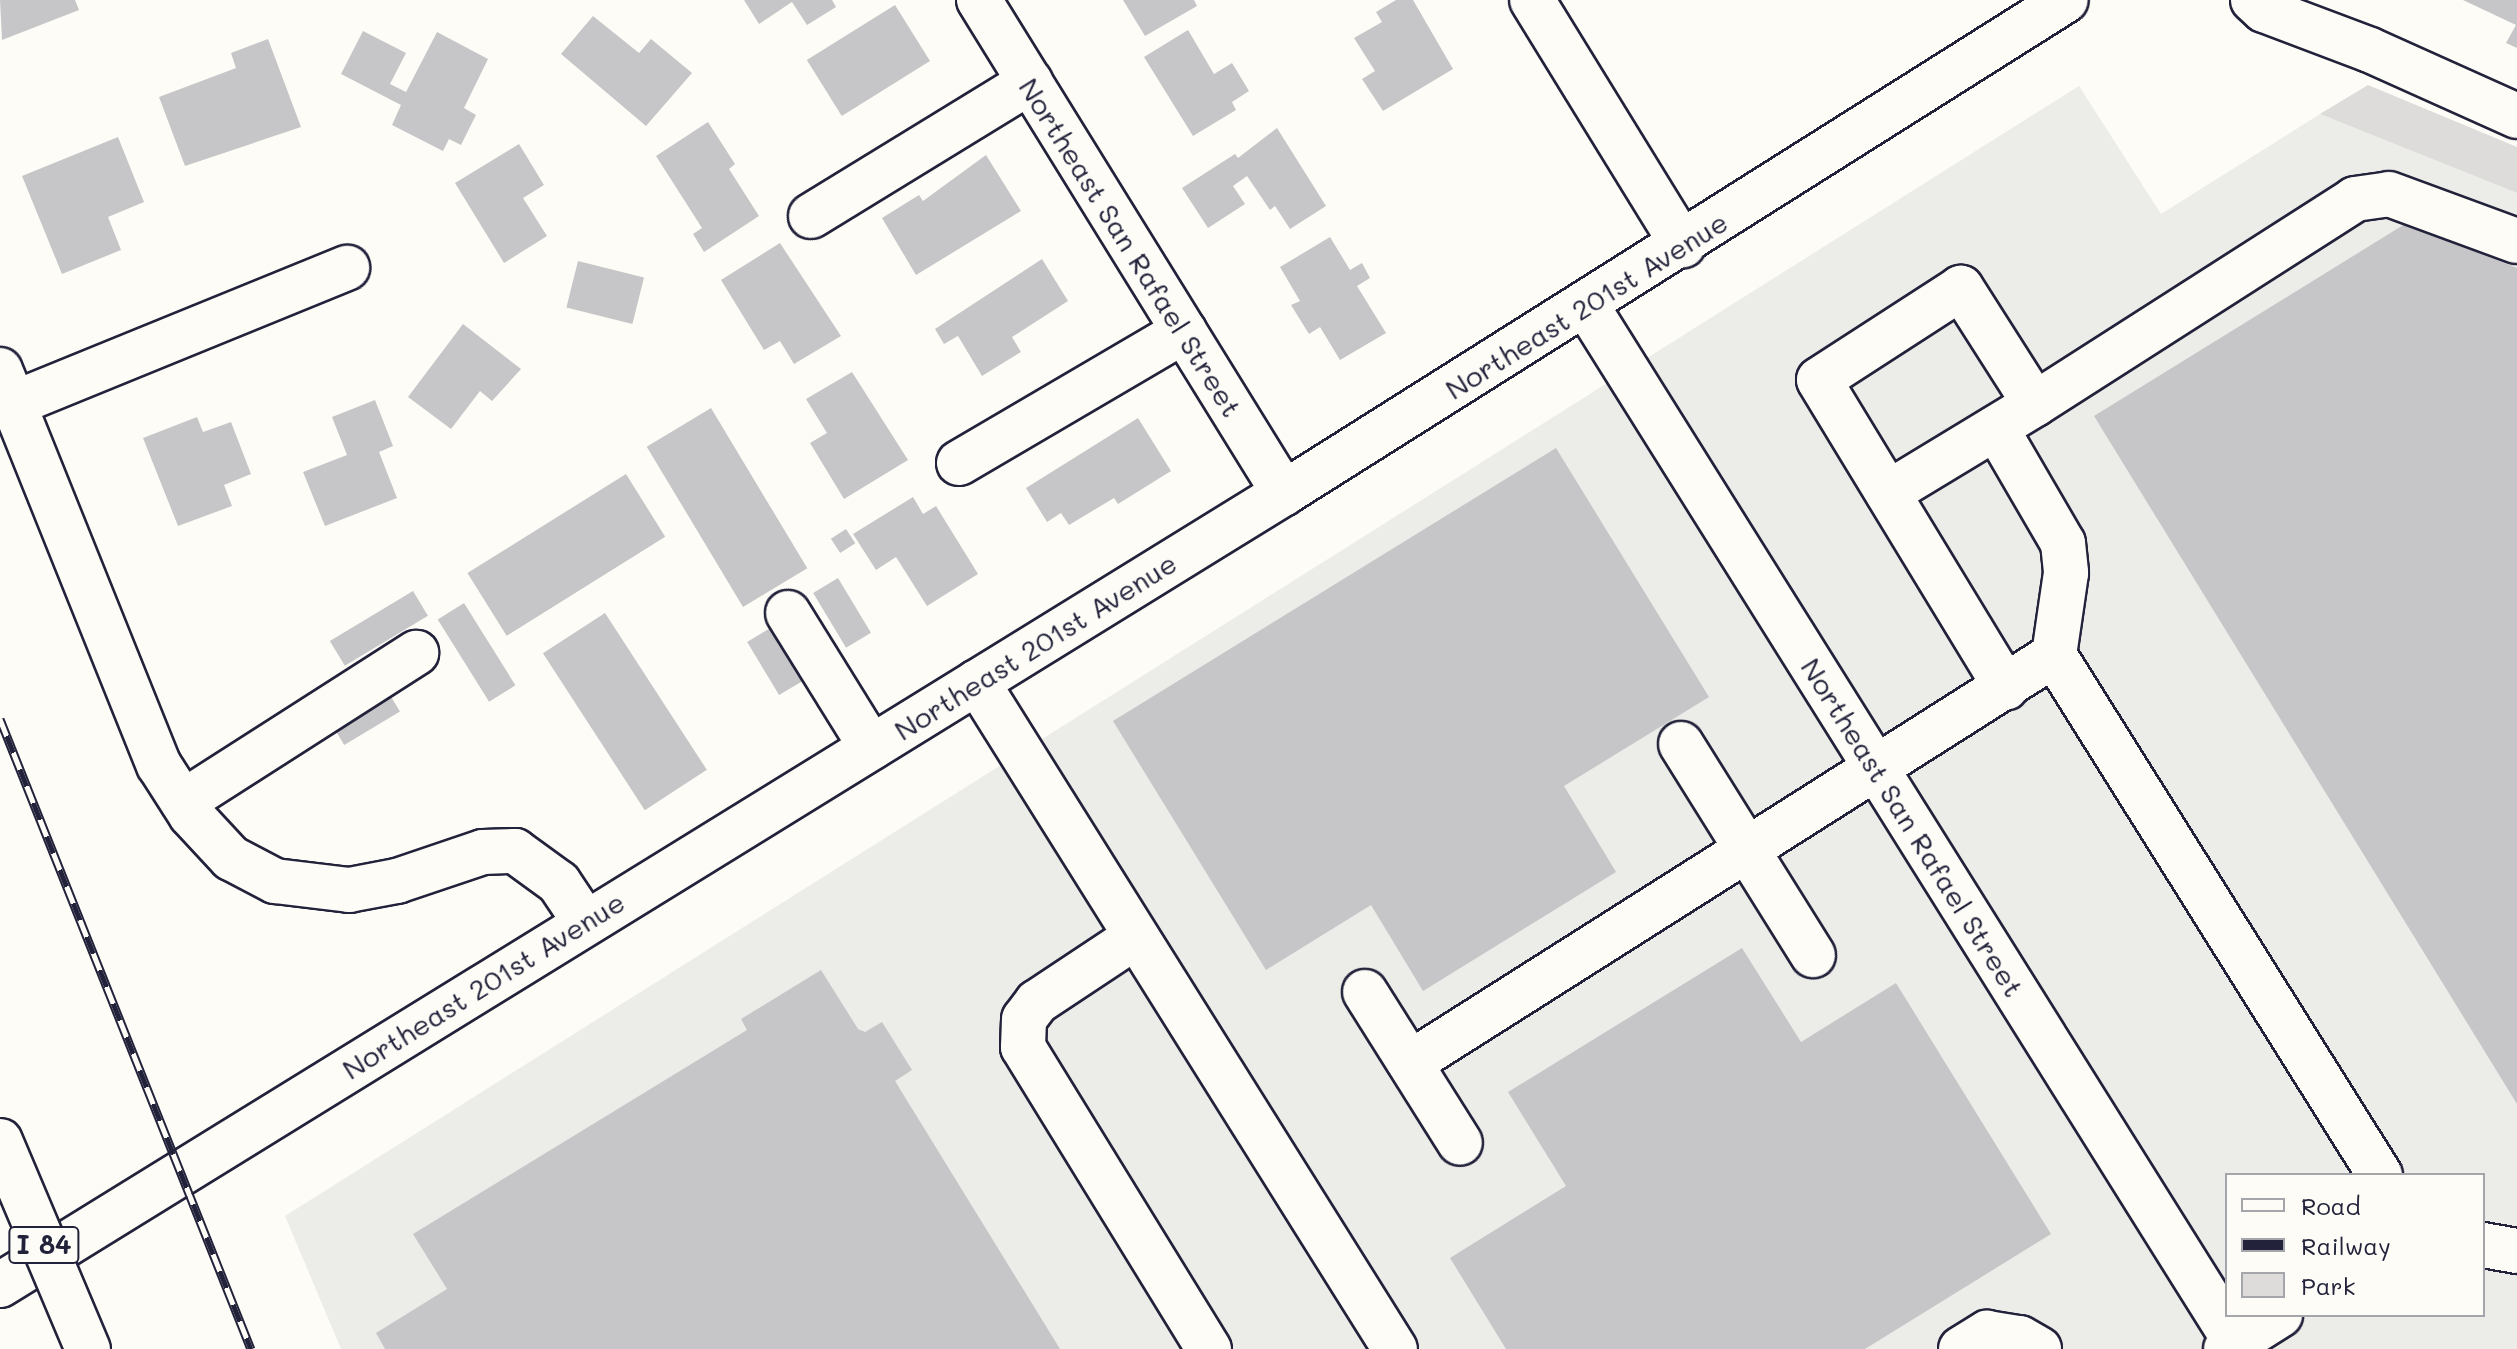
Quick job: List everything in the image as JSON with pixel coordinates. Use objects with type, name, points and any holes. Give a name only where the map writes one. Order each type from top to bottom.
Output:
[{"type":"main road","name":"Northeast San Rafael Street","points":[[979,0],[1284,493]]},
{"type":"main road","points":[[1532,0],[1683,245]]},
{"type":"main road","name":"Northeast 201st Avenue","points":[[0,1285],[1683,245],[2066,0]]},
{"type":"main road","points":[[2253,0],[2264,10],[2370,50],[2517,116]]},
{"type":"main road","points":[[811,216],[1030,82]]},
{"type":"main road","points":[[1888,493],[2035,404],[2355,199],[2389,194],[2517,241]]},
{"type":"main road","points":[[347,268],[7,387],[159,765],[183,802],[231,858],[275,881],[349,890],[397,881],[483,852],[515,851],[559,883],[585,922]]},
{"type":"main road","points":[[2006,688],[1819,380],[1961,288],[2035,404]]},
{"type":"main road","name":"Northeast San Rafael Street","points":[[1586,305],[2234,1347]]},
{"type":"main road","points":[[959,463],[1184,331]]},
{"type":"main road","points":[[1996,428],[2063,543],[2066,573],[2054,655],[2379,1173]]},
{"type":"main road","points":[[788,613],[871,747]]},
{"type":"main road","points":[[183,802],[416,653]]},
{"type":"main road","points":[[1410,1063],[1748,852],[2054,655]]},
{"type":"main road","points":[[977,682],[1395,1349]]},
{"type":"main road","points":[[1681,744],[1813,955]]},
{"type":"main road","points":[[1135,937],[1037,1002],[1024,1019],[1023,1047],[1209,1349]]},
{"type":"main road","points":[[1365,992],[1460,1143]]},
{"type":"main road","name":"I 84","points":[[0,1141],[88,1349]]},
{"type":"main road","points":[[2485,1245],[2517,1251]]},
{"type":"main road","points":[[2234,1347],[2277,1317]]},
{"type":"main road","points":[[1961,1349],[1987,1333],[2020,1338],[2039,1349]]},
{"type":"shaded area","points":[[2079,86],[2161,214],[2320,114],[2517,193],[2517,1349],[341,1349],[285,1216]]},
{"type":"green space","points":[[2368,85],[2517,147],[2517,193],[2320,114]]},
{"type":"building","points":[[0,0],[75,0],[79,10],[2,40]]},
{"type":"building","points":[[744,0],[832,0],[836,7],[807,25],[792,2],[759,24]]},
{"type":"building","points":[[1123,0],[1194,0],[1197,6],[1145,36]]},
{"type":"building","points":[[1396,0],[1413,0],[1453,69],[1383,111],[1362,79],[1375,71],[1354,38],[1382,22],[1376,12]]},
{"type":"building","points":[[2463,0],[2517,0],[2517,48],[2506,43],[2516,25]]},
{"type":"building","points":[[895,5],[930,61],[842,116],[807,60]]},
{"type":"building","points":[[593,16],[639,53],[651,39],[692,73],[646,126],[561,54]]},
{"type":"building","points":[[1188,30],[1214,74],[1232,63],[1249,91],[1232,102],[1236,110],[1193,136],[1144,57]]},
{"type":"building","points":[[363,31],[406,53],[390,84],[406,92],[437,32],[488,59],[464,108],[476,115],[461,145],[449,139],[443,151],[392,125],[401,105],[341,74]]},
{"type":"building","points":[[268,39],[301,127],[185,166],[159,97],[236,68],[231,53]]},
{"type":"building","points":[[708,122],[735,164],[729,169],[759,216],[704,252],[693,234],[702,228],[656,156]]},
{"type":"building","points":[[1277,128],[1326,206],[1290,229],[1275,206],[1270,210],[1247,176],[1233,186],[1245,204],[1208,228],[1182,188],[1235,154],[1238,158]]},
{"type":"building","points":[[118,137],[144,202],[108,217],[121,250],[62,274],[22,176]]},
{"type":"building","points":[[519,144],[544,185],[523,198],[547,236],[504,263],[455,183]]},
{"type":"building","points":[[986,155],[1021,211],[916,275],[882,218],[919,195],[923,201]]},
{"type":"building","points":[[2405,224],[2517,268],[2517,1104],[2094,416]]},
{"type":"building","points":[[1330,237],[1350,270],[1362,263],[1370,278],[1357,286],[1386,333],[1340,360],[1320,327],[1309,334],[1291,305],[1300,301],[1280,267]]},
{"type":"building","points":[[780,243],[841,336],[794,364],[780,341],[764,350],[721,280]]},
{"type":"building","points":[[1042,259],[1068,301],[1012,337],[1021,352],[982,376],[958,336],[944,344],[935,329]]},
{"type":"building","points":[[578,261],[644,277],[632,324],[566,308]]},
{"type":"building","points":[[463,324],[521,369],[492,401],[480,391],[451,429],[408,397]]},
{"type":"building","points":[[852,372],[908,460],[844,499],[810,443],[827,433],[806,399]]},
{"type":"building","points":[[375,400],[393,446],[379,452],[397,498],[325,526],[303,472],[347,455],[332,417]]},
{"type":"building","points":[[711,408],[807,568],[743,607],[647,447]]},
{"type":"building","points":[[197,417],[203,432],[231,422],[251,474],[224,485],[232,506],[178,526],[143,438]]},
{"type":"building","points":[[1138,418],[1171,471],[1118,504],[1114,498],[1069,525],[1061,513],[1047,522],[1026,488]]},
{"type":"building","points":[[1556,448],[1709,697],[1564,786],[1616,872],[1423,991],[1371,905],[1266,970],[1113,721]]},
{"type":"building","points":[[626,474],[665,537],[507,636],[467,573]]},
{"type":"building","points":[[913,497],[923,514],[936,506],[978,574],[927,606],[896,557],[876,570],[853,534]]},
{"type":"building","points":[[846,529],[855,543],[840,553],[831,539]]},
{"type":"building","points":[[838,578],[871,633],[846,648],[813,593]]},
{"type":"building","points":[[413,591],[428,616],[345,666],[330,641]]},
{"type":"building","points":[[464,603],[515,685],[489,702],[438,619]]},
{"type":"building","points":[[605,613],[707,770],[645,810],[543,653]]},
{"type":"building","points":[[772,627],[804,680],[779,695],[747,642]]},
{"type":"building","points":[[384,685],[400,712],[344,745],[328,718]]},
{"type":"building","points":[[1742,948],[1801,1042],[1896,983],[2051,1234],[1865,1349],[1506,1349],[1450,1258],[1566,1186],[1508,1092]]},
{"type":"building","points":[[821,970],[858,1029],[865,1032],[882,1022],[912,1070],[895,1081],[1060,1349],[385,1349],[376,1333],[447,1289],[413,1234],[747,1030],[741,1019]]},
{"type":"railway","points":[[0,719],[251,1349]]}]
